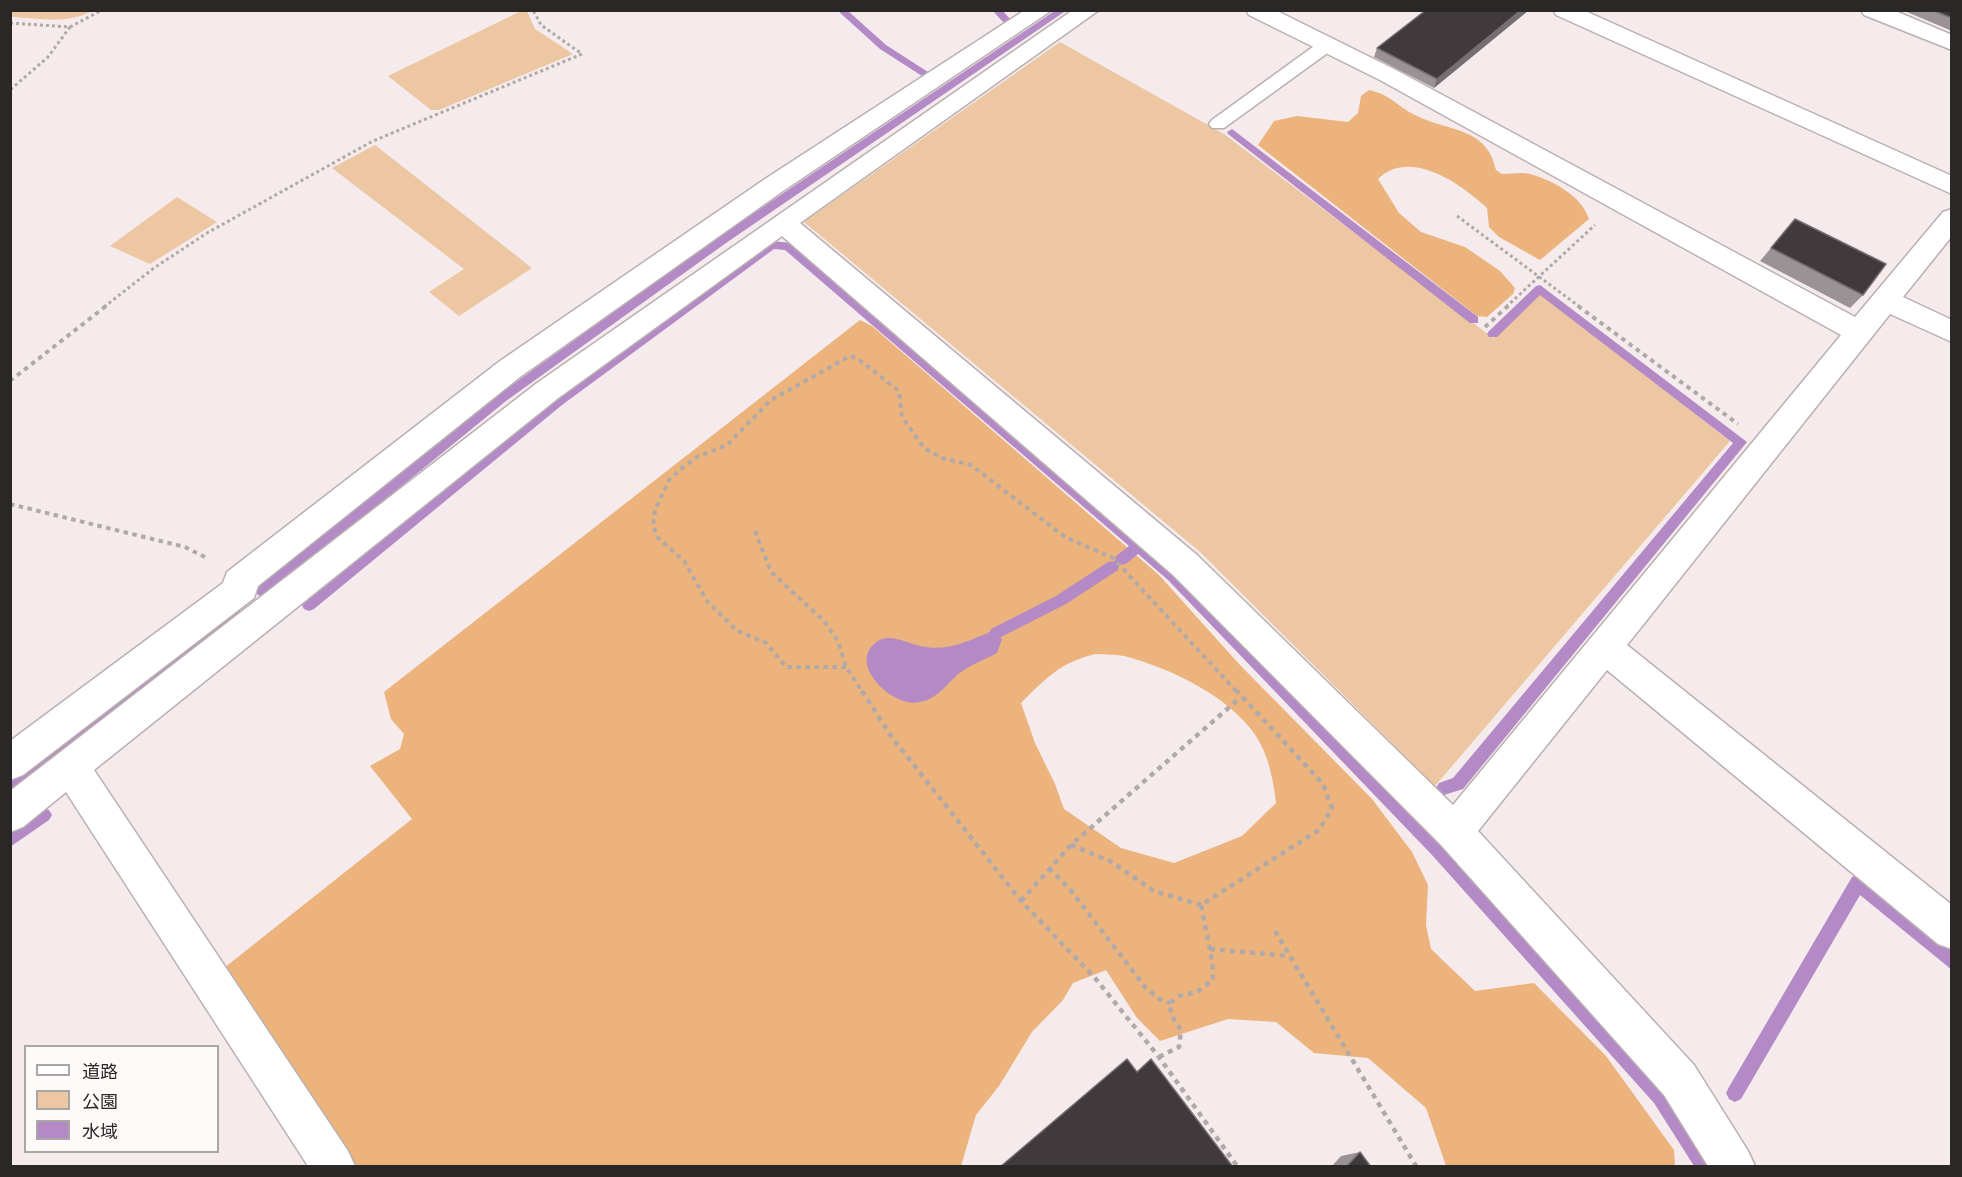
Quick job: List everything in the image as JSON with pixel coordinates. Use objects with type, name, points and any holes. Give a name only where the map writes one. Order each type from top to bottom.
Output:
[{"type":"street","points":[[10,763],[238,580],[510,369],[774,185],[1041,10]]},
{"type":"street","points":[[10,814],[547,391],[783,222],[1088,10]]},
{"type":"street","points":[[1257,10],[1388,75],[1859,332]]},
{"type":"street","points":[[1564,10],[1952,186]]},
{"type":"street","points":[[1872,10],[1952,43]]},
{"type":"street","points":[[1454,832],[1952,218]]},
{"type":"street","points":[[783,222],[1185,565],[1454,832],[1679,1080],[1733,1167]]},
{"type":"street","points":[[1885,300],[1952,332]]},
{"type":"street","points":[[238,580],[266,613]]},
{"type":"street","points":[[1605,647],[1952,930]]},
{"type":"street","points":[[71,768],[333,1167]]},
{"type":"lane","points":[[1218,124],[1328,45]]},
{"type":"path","points":[[10,90],[48,57],[70,27],[102,10]]},
{"type":"path","points":[[10,381],[154,268],[207,233],[373,141],[582,54],[541,25],[533,10]]},
{"type":"path","points":[[10,22],[70,27]]},
{"type":"path","points":[[1485,327],[1621,202]]},
{"type":"path","points":[[1457,216],[1767,445]]},
{"type":"path","points":[[846,667],[786,667],[766,643],[736,630],[707,601],[684,561],[658,538],[653,526],[655,510],[661,495],[669,480],[682,468],[697,457],[727,445],[771,400],[850,356],[857,358],[899,390],[902,417],[924,448],[942,458],[971,465],[1065,537],[1113,558],[1323,784],[1333,801],[1331,816],[1319,830],[1201,905],[1154,891],[1110,861],[1071,845]]},
{"type":"path","points":[[10,504],[185,547],[238,580]]},
{"type":"path","points":[[755,531],[771,572],[824,621],[838,641],[846,667],[891,736],[1021,901],[1095,978],[1159,1057],[1237,1167]]},
{"type":"path","points":[[1021,901],[1071,845],[1241,697]]},
{"type":"path","points":[[1049,868],[1069,888],[1144,987],[1170,1003]]},
{"type":"path","points":[[1170,1003],[1179,996],[1197,992],[1213,980],[1210,949],[1201,905]]},
{"type":"path","points":[[1275,931],[1416,1167]]},
{"type":"path","points":[[1210,949],[1290,956]]},
{"type":"path","points":[[1159,1057],[1179,1047],[1181,1030],[1171,1015],[1170,1003]]},
{"type":"green space","points":[[11,10],[93,11],[72,18],[53,20],[11,17]]},
{"type":"green space","points":[[523,10],[527,11],[535,29],[573,54],[439,110],[431,110],[388,76]]},
{"type":"green space","points":[[1060,42],[1224,134],[1493,338],[1540,294],[1730,441],[1435,786],[1199,551],[804,222]]},
{"type":"green space","points":[[375,145],[532,268],[459,316],[429,292],[464,269],[332,168]]},
{"type":"green space","points":[[177,197],[217,222],[150,264],[110,246]]},
{"type":"shaded area","points":[[1369,90],[1390,98],[1410,113],[1476,138],[1491,156],[1496,170],[1502,174],[1527,173],[1548,180],[1573,196],[1585,211],[1589,219],[1540,260],[1499,237],[1489,227],[1487,208],[1463,189],[1434,172],[1405,167],[1391,170],[1378,179],[1399,213],[1421,232],[1465,247],[1500,271],[1515,288],[1513,294],[1487,317],[1477,316],[1258,145],[1274,121],[1297,116],[1348,122],[1358,113],[1361,96]]},
{"type":"shaded area","points":[[860,320],[872,326],[1159,575],[1239,664],[1372,799],[1412,852],[1428,885],[1426,925],[1431,949],[1475,991],[1534,983],[1606,1056],[1674,1150],[1675,1166],[1446,1166],[1426,1108],[1368,1058],[1314,1053],[1276,1022],[1228,1019],[1160,1041],[1137,1018],[1106,970],[1073,983],[1063,1000],[1032,1032],[999,1086],[976,1115],[961,1166],[355,1166],[224,968],[412,819],[370,766],[400,749],[404,734],[391,719],[384,692]],"holes":[[[1095,654],[1128,657],[1163,669],[1199,686],[1231,709],[1245,722],[1260,744],[1272,777],[1276,803],[1242,836],[1174,863],[1121,848],[1064,809],[1055,784],[1035,743],[1021,703],[1047,678],[1063,667]]]},
{"type":"water","points":[[990,632],[996,633],[1002,639],[997,653],[964,670],[939,693],[927,700],[909,702],[897,698],[885,691],[869,670],[867,659],[870,649],[884,638],[939,648],[956,645]]},
{"type":"building","points":[[1426,10],[1521,10],[1437,79],[1377,48]]},
{"type":"building","points":[[1932,10],[1952,10],[1952,18]]},
{"type":"building","points":[[1795,219],[1886,264],[1863,295],[1771,248]]},
{"type":"building","points":[[1127,1059],[1137,1072],[1151,1059],[1233,1167],[1000,1167]]},
{"type":"building","points":[[1360,1152],[1371,1167],[1346,1167]]},
{"type":"waterway","points":[[841,10],[883,47],[925,74]]},
{"type":"waterway","points":[[996,10],[1006,20]]},
{"type":"waterway","points":[[263,591],[502,398],[722,240],[1063,10]]},
{"type":"waterway","points":[[1232,132],[1474,320]]},
{"type":"waterway","points":[[309,605],[558,402],[772,245],[788,246],[1138,546]]},
{"type":"waterway","points":[[1444,788],[1458,784],[1741,442],[1540,289],[1493,334]]},
{"type":"waterway","points":[[1121,560],[1138,546]]},
{"type":"waterway","points":[[1138,546],[1173,576],[1437,850],[1660,1097],[1704,1166]]},
{"type":"waterway","points":[[996,633],[1061,600],[1113,566]]},
{"type":"waterway","points":[[10,787],[234,613]]},
{"type":"waterway","points":[[10,840],[44,815]]},
{"type":"waterway","points":[[1735,1093],[1858,883],[1952,962]]}]
